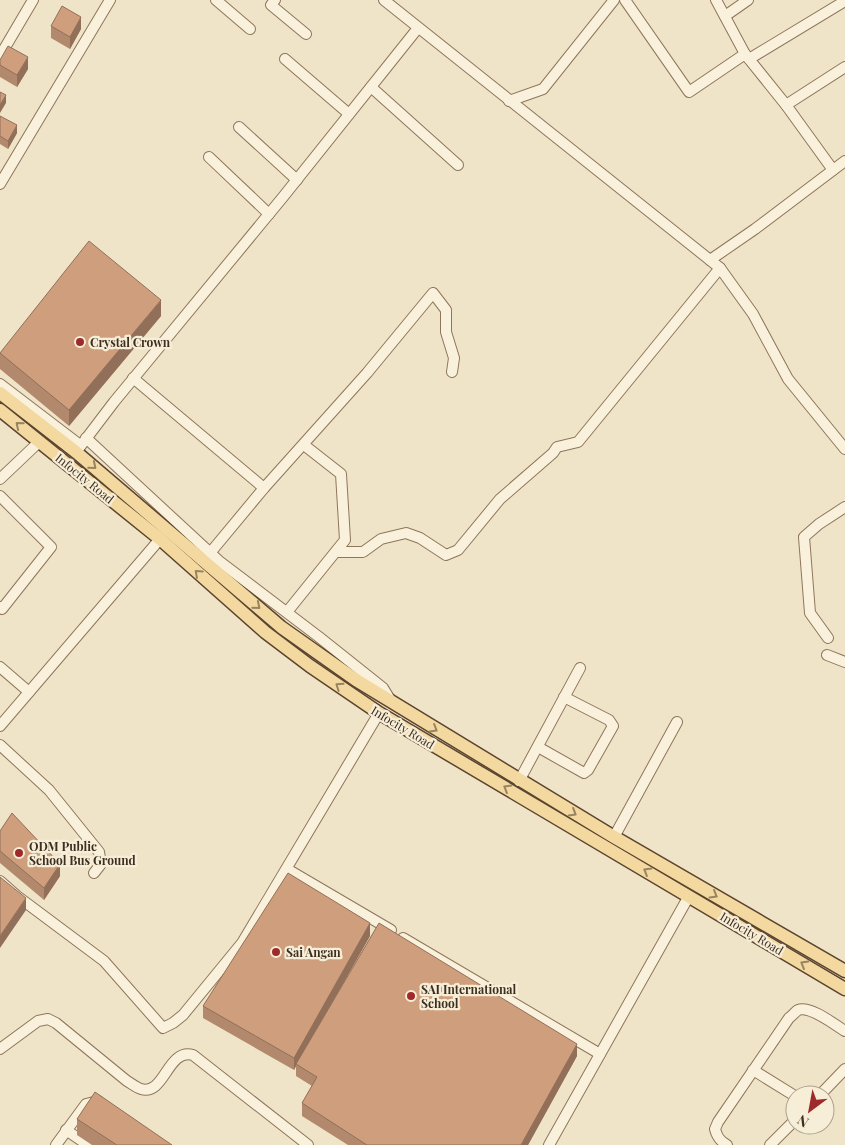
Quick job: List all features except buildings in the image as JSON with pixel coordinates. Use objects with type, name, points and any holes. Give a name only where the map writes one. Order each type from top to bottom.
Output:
[{"type":"main road","name":"Infocity Road","points":[[0,393],[81,445],[235,588],[304,644],[392,704],[614,837],[845,971]]},
{"type":"main road","name":"Infocity Road","points":[[0,410],[160,539],[265,632],[310,666],[379,713],[845,989]]},
{"type":"main road","points":[[226,598],[235,588]]},
{"type":"main road","points":[[471,767],[478,755]]},
{"type":"main road","points":[[763,940],[770,927]]},
{"type":"street","points":[[0,56],[33,0]]},
{"type":"street","points":[[0,184],[110,0]]},
{"type":"street","points":[[216,0],[250,29]]},
{"type":"street","points":[[275,0],[271,5],[306,34]]},
{"type":"street","points":[[384,0],[720,268],[753,314],[788,379],[845,448]]},
{"type":"street","points":[[509,101],[543,89],[614,0]]},
{"type":"street","points":[[625,0],[689,92],[747,56],[845,1]]},
{"type":"street","points":[[716,0],[747,56],[786,105],[833,170]]},
{"type":"street","points":[[725,16],[748,0]]},
{"type":"street","points":[[81,445],[133,378],[297,180],[418,28]]},
{"type":"street","points":[[285,59],[349,114]]},
{"type":"street","points":[[786,105],[845,67]]},
{"type":"street","points":[[371,87],[458,165]]},
{"type":"street","points":[[239,127],[297,180]]},
{"type":"street","points":[[209,157],[269,214]]},
{"type":"street","points":[[710,260],[845,161]]},
{"type":"street","points":[[336,552],[364,552],[381,539],[406,533],[420,538],[446,555],[458,550],[500,499],[553,453],[557,447],[578,442],[720,268]]},
{"type":"street","points":[[210,553],[264,488],[367,373],[433,294],[446,310],[446,332],[454,358],[452,372]]},
{"type":"street","points":[[133,378],[264,488]]},
{"type":"street","points":[[0,384],[81,445],[210,553],[383,688],[392,704]]},
{"type":"street","points":[[0,479],[39,442]]},
{"type":"street","points":[[287,612],[345,540],[342,474],[304,445]]},
{"type":"street","points":[[0,496],[51,546],[2,609],[0,607]]},
{"type":"street","points":[[828,638],[810,613],[804,537],[819,524],[845,507]]},
{"type":"street","points":[[0,726],[160,539]]},
{"type":"street","points":[[827,655],[845,662]]},
{"type":"street","points":[[0,667],[29,692]]},
{"type":"street","points":[[520,780],[580,668]]},
{"type":"street","points":[[538,746],[584,772],[588,770],[614,726],[609,720],[564,697]]},
{"type":"street","points":[[0,880],[17,896],[104,961],[162,1028],[173,1023],[183,1015],[242,943],[379,713]]},
{"type":"street","points":[[614,837],[677,722]]},
{"type":"street","points":[[0,745],[49,790],[99,852],[101,864],[94,873]]},
{"type":"street","points":[[287,869],[600,1054]]},
{"type":"street","points":[[549,1145],[689,896]]},
{"type":"street","points":[[727,1145],[720,1141],[715,1129],[718,1122],[789,1018],[797,1010],[812,1011],[845,1031]]},
{"type":"street","points":[[0,1049],[38,1021],[48,1019],[56,1023],[128,1081],[140,1089],[149,1090],[155,1087],[180,1055],[186,1053],[193,1056],[308,1145]]},
{"type":"street","points":[[830,1085],[845,1069]]},
{"type":"street","points":[[753,1070],[785,1090]]},
{"type":"street","points":[[56,1145],[86,1104],[94,1101],[102,1102],[110,1107]]},
{"type":"street","points":[[66,1130],[88,1145]]},
{"type":"street","points":[[770,1145],[785,1130]]},
{"type":"place","name":"Crystal Crown","points":[[80,342]]},
{"type":"place","name":"ODM Public School Bus Ground","points":[[19,853]]},
{"type":"place","name":"Sai Angan","points":[[276,952]]},
{"type":"place","name":"SAI International School","points":[[411,996]]}]
